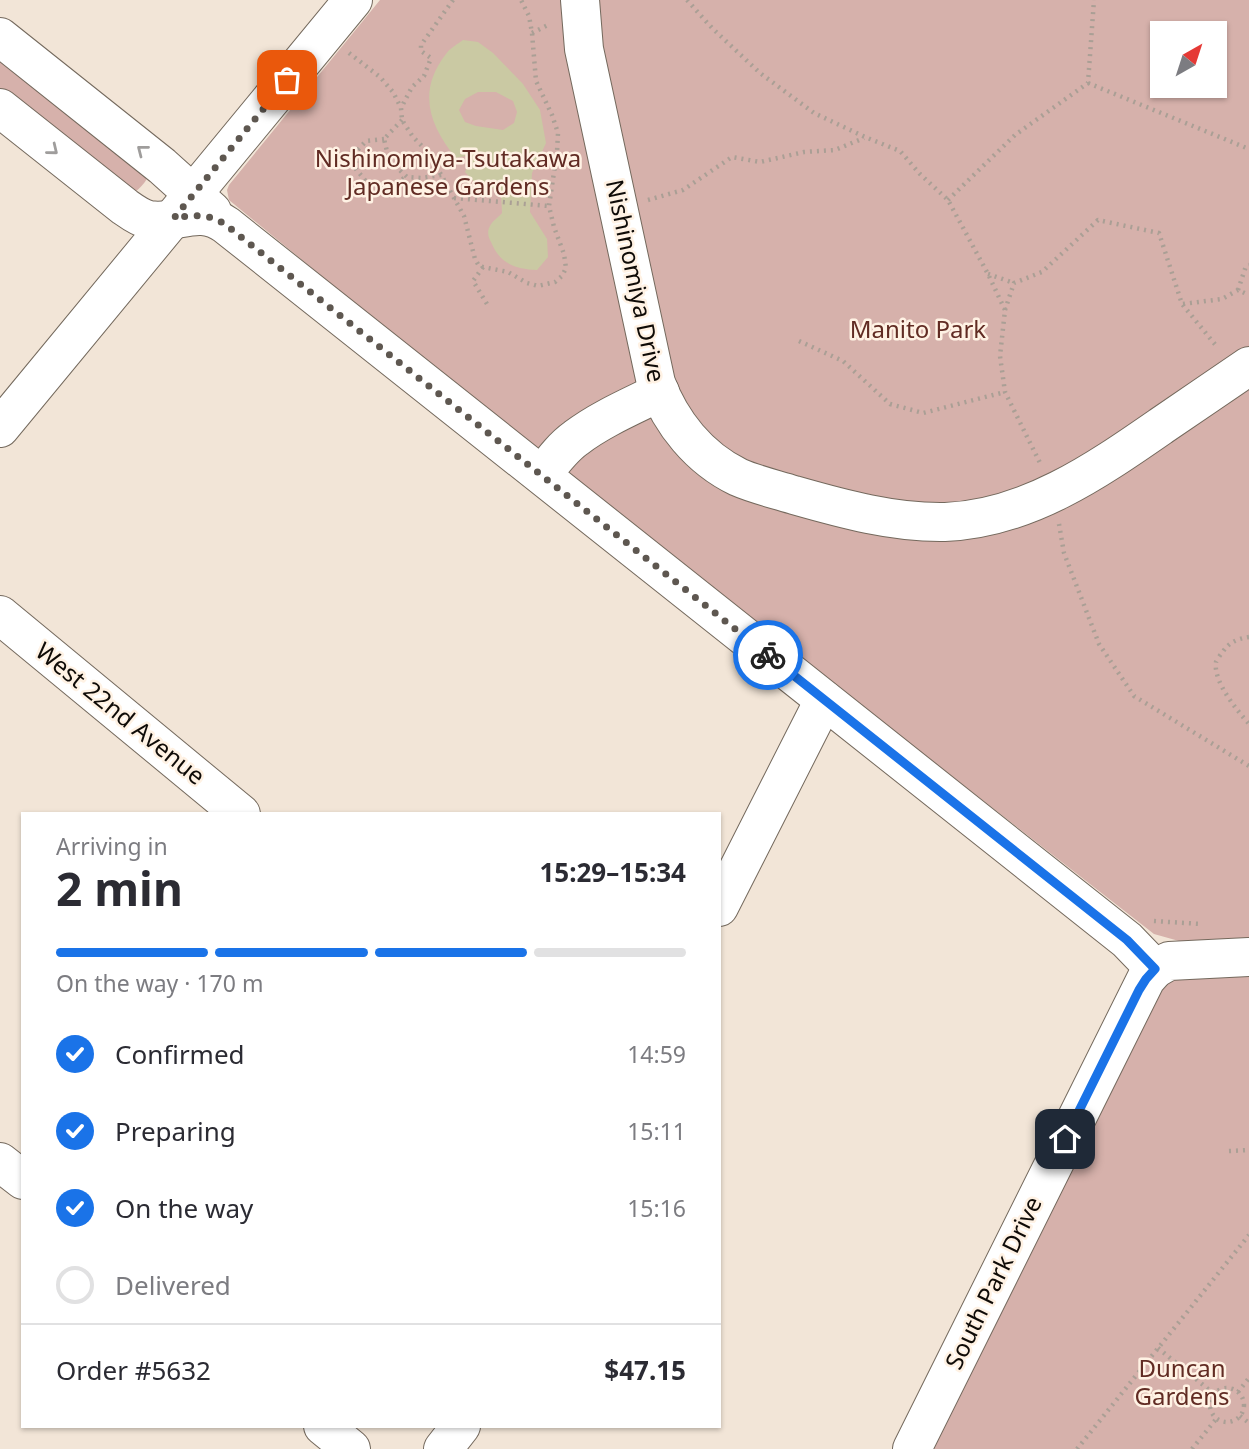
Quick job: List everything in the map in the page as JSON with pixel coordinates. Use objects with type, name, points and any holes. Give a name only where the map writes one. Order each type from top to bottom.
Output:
[{"type":"street","points":[[6,409],[184,206],[353,0]]},
{"type":"street","name":"Nishinomiya Drive","points":[[580,0],[584,49],[660,393],[677,425],[694,444],[727,471],[752,482],[814,500],[896,519],[945,522],[970,519],[1014,508],[1054,493],[1109,462],[1244,370]]},
{"type":"street","points":[[0,37],[162,166],[184,206],[226,225],[1127,940],[1155,969],[1175,960],[1249,957]]},
{"type":"street","points":[[0,108],[133,213],[149,220],[157,220],[184,206]]},
{"type":"street","points":[[542,475],[576,438],[660,393]]},
{"type":"street","name":"West 22nd Avenue","points":[[0,615],[239,812]]},
{"type":"street","points":[[721,903],[824,699]]},
{"type":"street","name":"South Park Drive","points":[[912,1449],[1139,990],[1155,969]]},
{"type":"street","points":[[0,1162],[21,1178]]},
{"type":"street","points":[[325,1428],[351,1449]]},
{"type":"street","points":[[443,1449],[459,1428]]},
{"type":"path","points":[[401,108],[412,87],[424,76],[431,58],[421,51],[421,45],[453,0]]},
{"type":"path","points":[[345,50],[393,92],[401,108],[402,120],[429,153],[464,216],[474,259],[479,266],[508,272],[527,284],[538,286],[555,282],[566,268],[549,206],[558,133],[536,81],[529,16],[521,0]]},
{"type":"path","points":[[687,0],[712,28],[760,73],[814,113],[900,151],[948,200],[1005,310]]},
{"type":"path","points":[[1088,83],[1094,0]]},
{"type":"path","points":[[948,200],[1016,135],[1088,83]]},
{"type":"path","points":[[1088,83],[1249,149]]},
{"type":"path","points":[[402,120],[384,139],[366,141],[356,152],[356,169],[368,184],[384,187],[407,177],[442,175]]},
{"type":"path","points":[[619,208],[683,190],[732,157],[760,162],[804,152],[835,150],[865,137]]},
{"type":"path","points":[[384,139],[388,160],[407,177]]},
{"type":"path","points":[[454,198],[549,206]]},
{"type":"path","points":[[988,274],[1014,282],[1042,272],[1098,220],[1159,233],[1182,304],[1244,370]]},
{"type":"path","points":[[1182,304],[1222,299],[1238,290],[1249,265]]},
{"type":"path","points":[[483,267],[472,281],[487,304]]},
{"type":"path","points":[[1014,282],[1005,310],[1000,356],[1005,392],[1054,493],[1064,553],[1099,643],[1133,696],[1249,766]]},
{"type":"path","points":[[1238,290],[1249,295]]},
{"type":"path","points":[[799,341],[843,361],[890,404],[923,413],[1005,392]]},
{"type":"path","points":[[1249,636],[1236,639],[1227,645],[1216,661],[1217,676],[1230,702],[1249,724]]},
{"type":"path","points":[[1230,1151],[1249,1150]]},
{"type":"path","points":[[1077,1449],[1249,1235]]},
{"type":"path","points":[[1158,1348],[1214,1394]]},
{"type":"path","points":[[1238,1392],[1249,1377]]},
{"type":"path","points":[[1223,1388],[1238,1392],[1244,1406],[1240,1416],[1226,1422],[1217,1418],[1210,1404],[1214,1394],[1223,1388]]},
{"type":"path","points":[[1240,1416],[1249,1423]]},
{"type":"path","points":[[1192,1449],[1217,1418]]},
{"type":"green space","name":"Manito Park","points":[[380,0],[1249,0],[1249,1449],[928,1449],[1179,941],[1154,934],[519,438],[229,200],[227,190]]},
{"type":"green space","points":[[0,55],[148,176],[141,187],[135,192],[0,90]]},
{"type":"shaded area","points":[[463,40],[478,42],[493,53],[523,84],[540,110],[546,143],[532,173],[530,212],[547,239],[548,257],[537,270],[509,264],[499,256],[488,232],[491,224],[502,213],[501,193],[497,189],[476,184],[465,172],[470,160],[465,156],[456,158],[433,120],[429,94],[432,81],[446,54]],"holes":[[[478,92],[496,92],[513,101],[517,112],[514,123],[503,130],[465,122],[459,110],[465,99]]]},
{"type":"way so far","points":[[287,80],[174,218],[203,215],[226,225],[768,655]]},
{"type":"route","points":[[768,655],[1127,940],[1155,969],[1139,990],[1065,1139]]},
{"type":"park label","name":"Nishinomiya-Tsutakawa Japanese Gardens","points":[[448,173]]},
{"type":"park label","name":"Duncan Gardens","points":[[1182,1383]]}]
